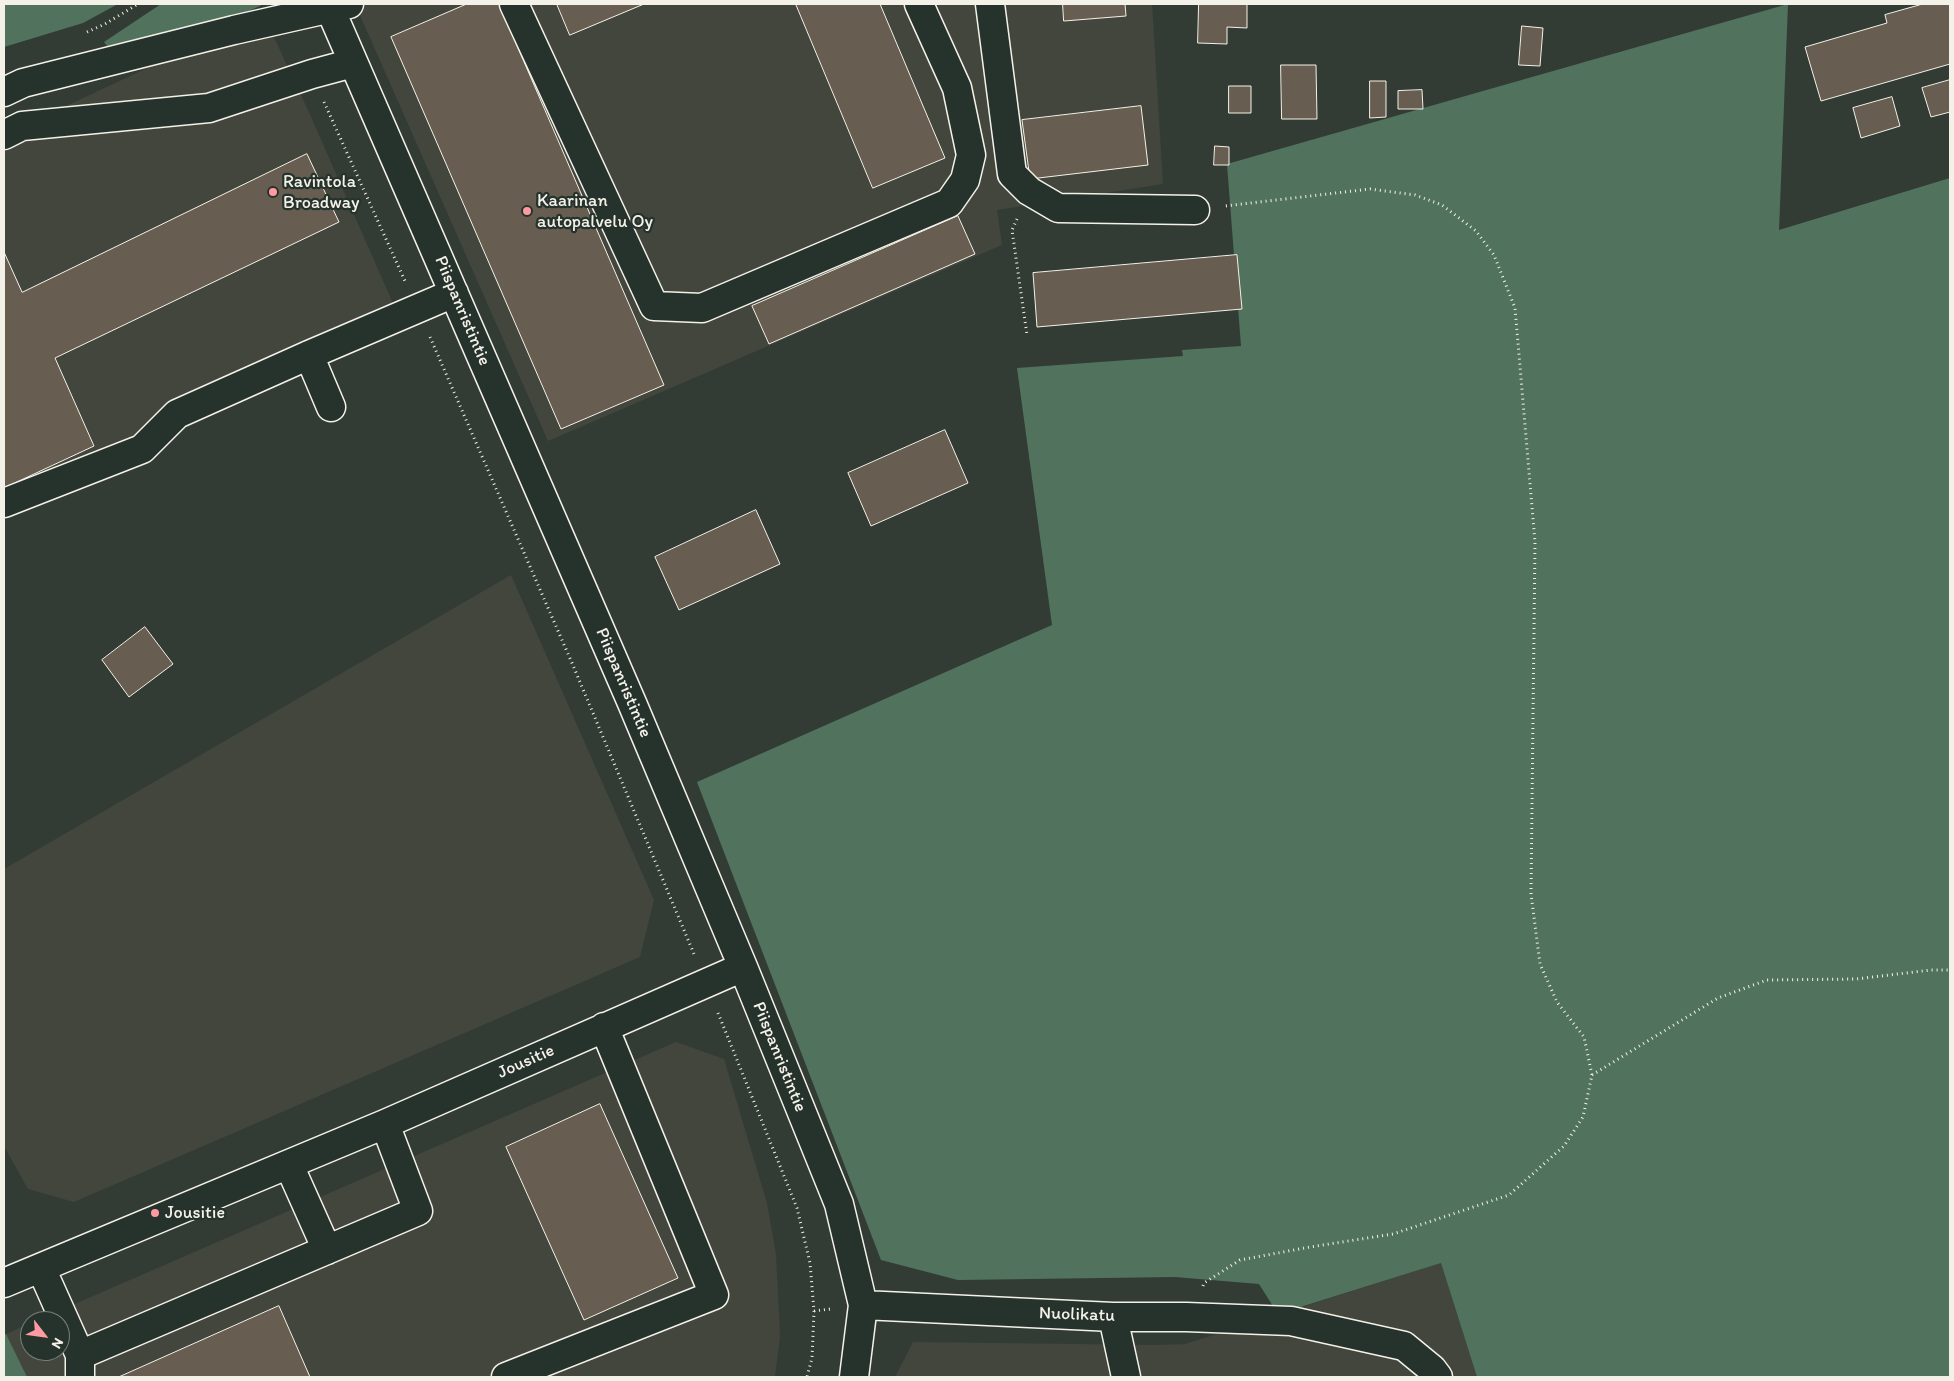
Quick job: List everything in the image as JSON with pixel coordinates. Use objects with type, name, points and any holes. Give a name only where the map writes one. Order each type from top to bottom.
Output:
[{"type":"street","points":[[514,4],[654,306],[702,308],[949,203],[965,180],[971,155],[957,88],[919,4]]},
{"type":"street","points":[[990,4],[1012,174],[1029,191],[1058,208],[1195,210]]},
{"type":"street","points":[[4,92],[24,83],[336,6]]},
{"type":"street","name":"Piispanristintie","points":[[336,6],[353,63],[632,703],[743,967],[839,1204],[863,1305],[854,1377]]},
{"type":"street","points":[[4,135],[22,126],[209,108],[312,74],[353,63]]},
{"type":"street","points":[[4,503],[142,449],[177,414],[454,293]]},
{"type":"street","points":[[309,355],[331,407]]},
{"type":"street","name":"Jousitie","points":[[7,1274],[41,1268],[385,1124],[743,967]]},
{"type":"street","points":[[506,1377],[714,1295],[604,1027]]},
{"type":"street","points":[[41,1268],[80,1366],[327,1250],[418,1211],[385,1124]]},
{"type":"street","points":[[289,1164],[327,1250]]},
{"type":"street","name":"Nuolikatu","points":[[863,1305],[1113,1317],[1186,1317],[1291,1321],[1404,1346],[1432,1369],[1438,1377]]},
{"type":"street","points":[[1113,1317],[1126,1377]]},
{"type":"path","points":[[78,36],[105,24],[138,4]]},
{"type":"path","points":[[312,74],[572,663],[706,983],[797,1208],[810,1263],[814,1311],[812,1358],[807,1377]]},
{"type":"path","points":[[1186,1317],[1204,1283],[1240,1260],[1310,1246],[1393,1234],[1509,1194],[1564,1146],[1583,1116],[1592,1075],[1584,1037],[1557,1002],[1540,964],[1539,956],[1532,894],[1535,542],[1515,308],[1494,255],[1476,231],[1442,205],[1416,195],[1370,190],[1195,210]]},
{"type":"path","points":[[1027,335],[1012,230],[1029,191]]},
{"type":"path","points":[[1592,1075],[1718,998],[1767,980],[1856,979],[1931,970],[1950,970]]},
{"type":"shaded area","points":[[355,4],[1152,4],[1163,184],[997,210],[1002,245],[548,441]]},
{"type":"shaded area","points":[[263,14],[308,110],[399,317],[4,513],[4,138],[66,106]]},
{"type":"shaded area","points":[[511,575],[654,900],[640,957],[74,1202],[28,1189],[4,1146],[4,869]]},
{"type":"shaded area","points":[[676,1042],[724,1059],[767,1203],[776,1254],[780,1336],[775,1377],[4,1377],[4,1335],[20,1328],[20,1361],[70,1361],[70,1311],[59,1311]]},
{"type":"shaded area","points":[[1441,1263],[1477,1377],[895,1377],[913,1342],[1185,1344]]},
{"type":"green space","points":[[7,4],[118,4],[83,23],[4,47],[4,6]]},
{"type":"green space","points":[[161,4],[264,4],[238,16],[107,46],[104,42]]},
{"type":"green space","points":[[1788,4],[1779,230],[1950,178],[1950,1377],[1477,1377],[1441,1263],[1278,1314],[1259,1284],[1175,1277],[958,1280],[881,1260],[697,782],[1052,625],[1017,368],[1183,356],[1182,350],[1241,346],[1227,164]]},
{"type":"green space","points":[[6,1334],[27,1377],[4,1377],[4,1335]]},
{"type":"building","name":"Kaarinan autopalvelu Oy","points":[[467,4],[499,4],[664,385],[561,429],[391,37]]},
{"type":"building","points":[[557,4],[644,4],[570,35]]},
{"type":"building","points":[[796,4],[880,4],[945,158],[873,188]]},
{"type":"building","points":[[1063,4],[1125,4],[1126,16],[1064,21]]},
{"type":"building","points":[[1199,4],[1247,4],[1247,28],[1227,27],[1227,44],[1198,43]]},
{"type":"building","points":[[1923,4],[1950,4],[1950,64],[1821,101],[1805,47],[1887,23],[1885,15]]},
{"type":"building","points":[[1522,26],[1543,28],[1540,66],[1519,65]]},
{"type":"building","points":[[1281,65],[1316,65],[1317,119],[1282,119]]},
{"type":"building","points":[[1950,80],[1950,112],[1931,117],[1922,88]]},
{"type":"building","points":[[1370,81],[1386,81],[1386,117],[1370,118]]},
{"type":"building","points":[[1229,86],[1251,86],[1251,113],[1229,113]]},
{"type":"building","points":[[1422,90],[1423,109],[1398,109],[1398,91]]},
{"type":"building","points":[[1892,97],[1900,126],[1861,138],[1853,108]]},
{"type":"building","points":[[1141,106],[1148,165],[1030,179],[1022,120]]},
{"type":"building","points":[[1215,146],[1229,147],[1229,165],[1214,165]]},
{"type":"building","points":[[307,154],[339,222],[55,358],[94,446],[4,488],[4,252],[22,292]]},
{"type":"building","points":[[958,216],[975,254],[769,344],[752,306]]},
{"type":"building","points":[[1237,255],[1242,309],[1037,327],[1033,273]]},
{"type":"building","points":[[945,430],[968,483],[871,526],[848,473]]},
{"type":"building","points":[[756,510],[780,564],[679,610],[655,557]]},
{"type":"building","points":[[145,627],[173,664],[129,697],[102,660]]},
{"type":"building","points":[[600,1104],[678,1278],[584,1320],[506,1147]]},
{"type":"building","points":[[279,1306],[310,1377],[119,1377]]},
{"type":"place","name":"Ravintola Broadway","points":[[273,192]]},
{"type":"place","name":"Kaarinan autopalvelu Oy","points":[[527,211]]},
{"type":"place","name":"Jousitie","points":[[155,1213]]}]
